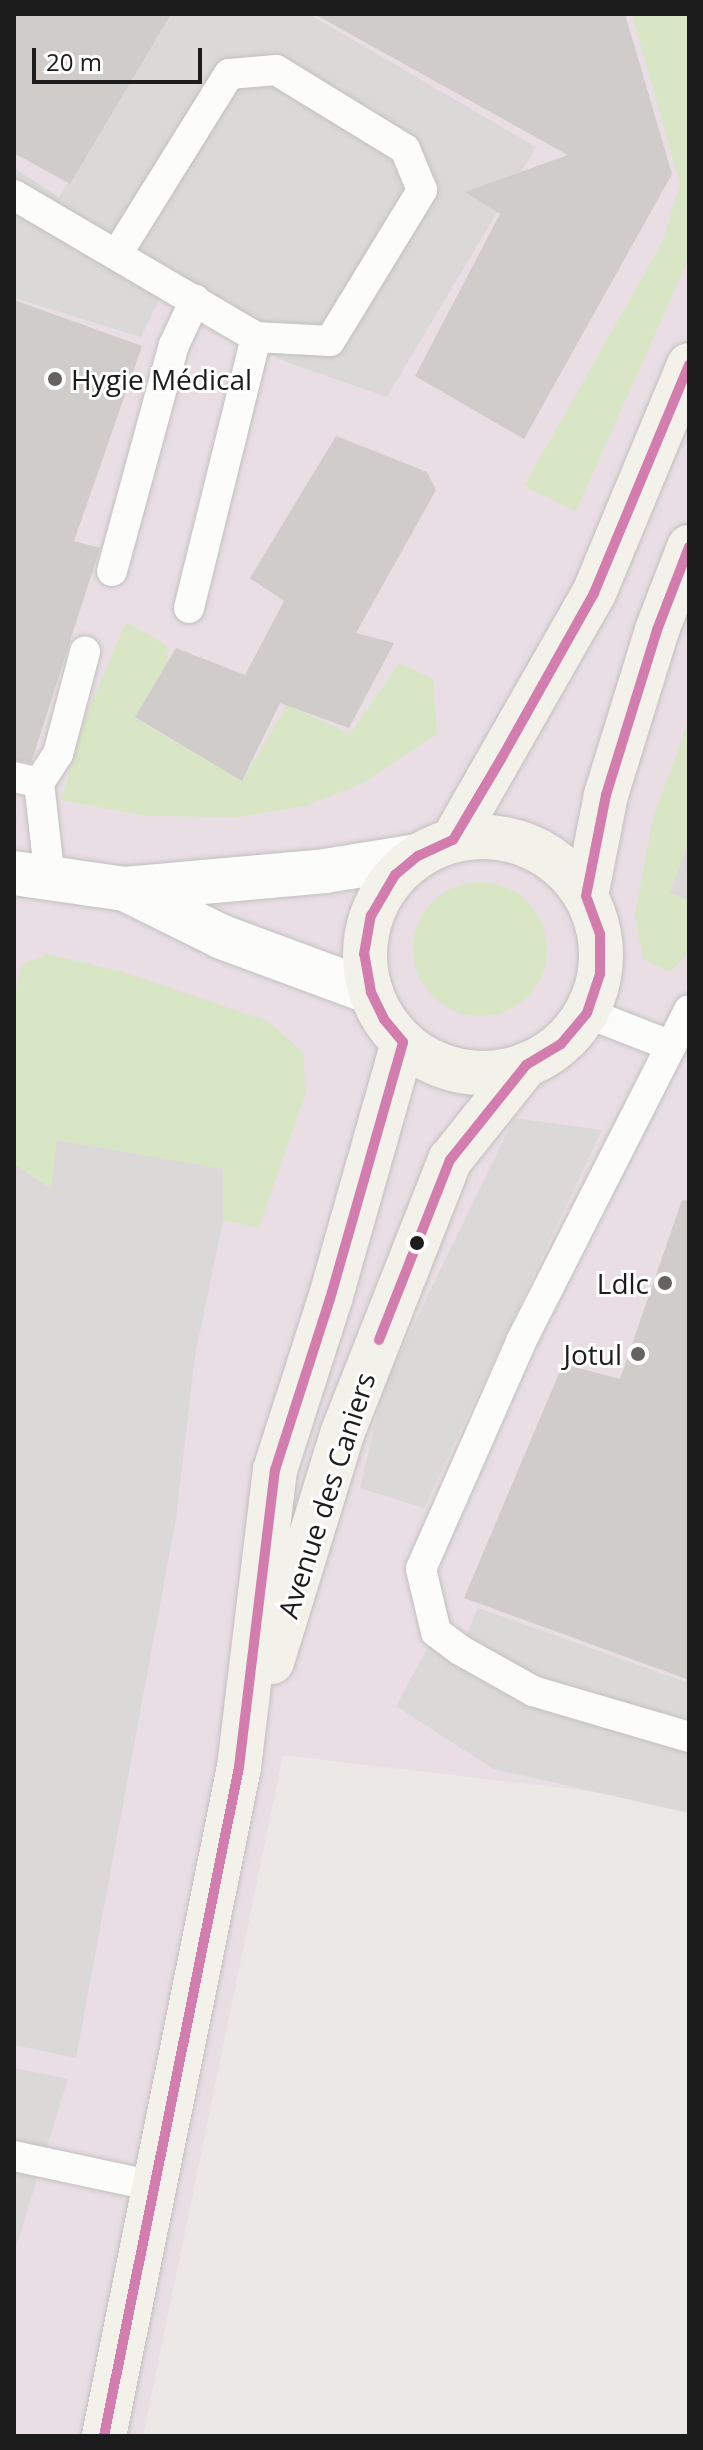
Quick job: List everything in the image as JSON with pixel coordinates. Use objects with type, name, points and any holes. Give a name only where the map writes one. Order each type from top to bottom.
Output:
[{"type":"street","points":[[32,876],[125,889],[325,871],[436,848],[492,836],[528,845],[562,866],[586,896],[600,934],[600,974],[587,1013],[561,1044],[526,1065],[494,1073],[461,1071],[430,1061],[403,1042],[384,1019],[371,992],[364,954],[371,916],[395,875],[436,848],[594,593],[689,365]]},
{"type":"street","points":[[586,896],[606,795],[657,630],[689,547]]},
{"type":"street","points":[[125,889],[222,937],[371,992]]},
{"type":"street","name":"Avenue des Caniers","points":[[104,2436],[239,1767],[275,1470],[330,1299],[403,1042]]},
{"type":"street","name":"Avenue des Caniers","points":[[239,1767],[342,1434],[450,1160],[526,1065]]},
{"type":"lane","points":[[14,195],[256,337],[330,341],[422,190],[405,149],[276,70],[229,74],[117,254]]},
{"type":"lane","points":[[112,571],[174,345],[195,300]]},
{"type":"lane","points":[[189,608],[256,337]]},
{"type":"lane","points":[[32,876],[26,780],[58,754],[85,652]]},
{"type":"lane","points":[[689,1010],[521,1342],[421,1569],[436,1632],[460,1650],[533,1691],[689,1737]]},
{"type":"lane","points":[[587,1013],[671,1046]]},
{"type":"lane","points":[[14,2156],[154,2186]]},
{"type":"shaded area","points":[[14,14],[689,14],[689,1803],[283,1755],[143,2436],[14,2436]]},
{"type":"shaded area","points":[[171,14],[309,14],[536,147],[387,397],[286,362],[162,293],[141,337],[14,298],[14,168],[59,197]]},
{"type":"shaded area","points":[[689,841],[689,900],[670,893]]},
{"type":"shaded area","points":[[514,1118],[602,1130],[424,1508],[360,1488],[383,1388]]},
{"type":"shaded area","points":[[57,1140],[223,1169],[223,1221],[195,1356],[176,1519],[76,2058],[14,2045],[14,1164],[51,1188]]},
{"type":"shaded area","points":[[478,1608],[689,1683],[689,1813],[493,1769],[396,1706],[436,1632],[460,1650]]},
{"type":"shaded area","points":[[14,2068],[68,2079],[14,2254]]},
{"type":"green space","points":[[632,14],[689,14],[689,258],[576,511],[524,486],[663,241],[680,184]]},
{"type":"green space","points":[[126,622],[167,646],[168,662],[135,718],[242,781],[287,705],[350,734],[399,663],[433,679],[437,734],[363,783],[305,806],[240,817],[145,816],[61,800],[86,716]]},
{"type":"green space","points":[[689,720],[689,840],[670,893],[689,900],[689,953],[670,972],[643,959],[635,915],[653,818]]},
{"type":"green space","points":[[480,882],[506,887],[527,902],[542,923],[547,949],[542,975],[527,996],[506,1011],[480,1016],[454,1011],[433,996],[418,975],[413,949],[418,923],[433,902],[454,887]]},
{"type":"green space","points":[[48,954],[123,972],[268,1021],[304,1053],[305,1095],[259,1227],[223,1221],[222,1169],[57,1140],[52,1188],[14,1164],[14,1000],[21,965]]},
{"type":"building","points":[[14,14],[171,14],[70,184],[14,153]]},
{"type":"building","points":[[314,14],[625,14],[672,174],[524,439],[415,376],[500,214],[465,192],[568,155]]},
{"type":"building","points":[[14,300],[142,346],[74,541],[100,548],[31,763],[14,760]]},
{"type":"building","points":[[336,436],[427,472],[436,490],[356,633],[394,643],[349,728],[280,703],[242,781],[135,717],[176,648],[245,675],[284,601],[250,578]]},
{"type":"building","points":[[682,1200],[689,1201],[689,1680],[464,1598],[563,1364],[620,1379]]},
{"type":"transit line","points":[[104,2436],[239,1767],[275,1470],[330,1299],[403,1042],[384,1019],[371,992],[364,954],[371,916],[395,875],[418,856],[453,840],[501,759],[594,593],[689,365]]},
{"type":"transit line","points":[[379,1340],[450,1160],[526,1065],[561,1044],[587,1013],[600,974],[600,934],[586,896],[606,795],[657,630],[689,547]]},
{"type":"place","name":"Hygie Médical","points":[[55,379]]},
{"type":"place","name":"Ldlc","points":[[665,1283]]},
{"type":"place","name":"Jotul","points":[[638,1354]]}]
